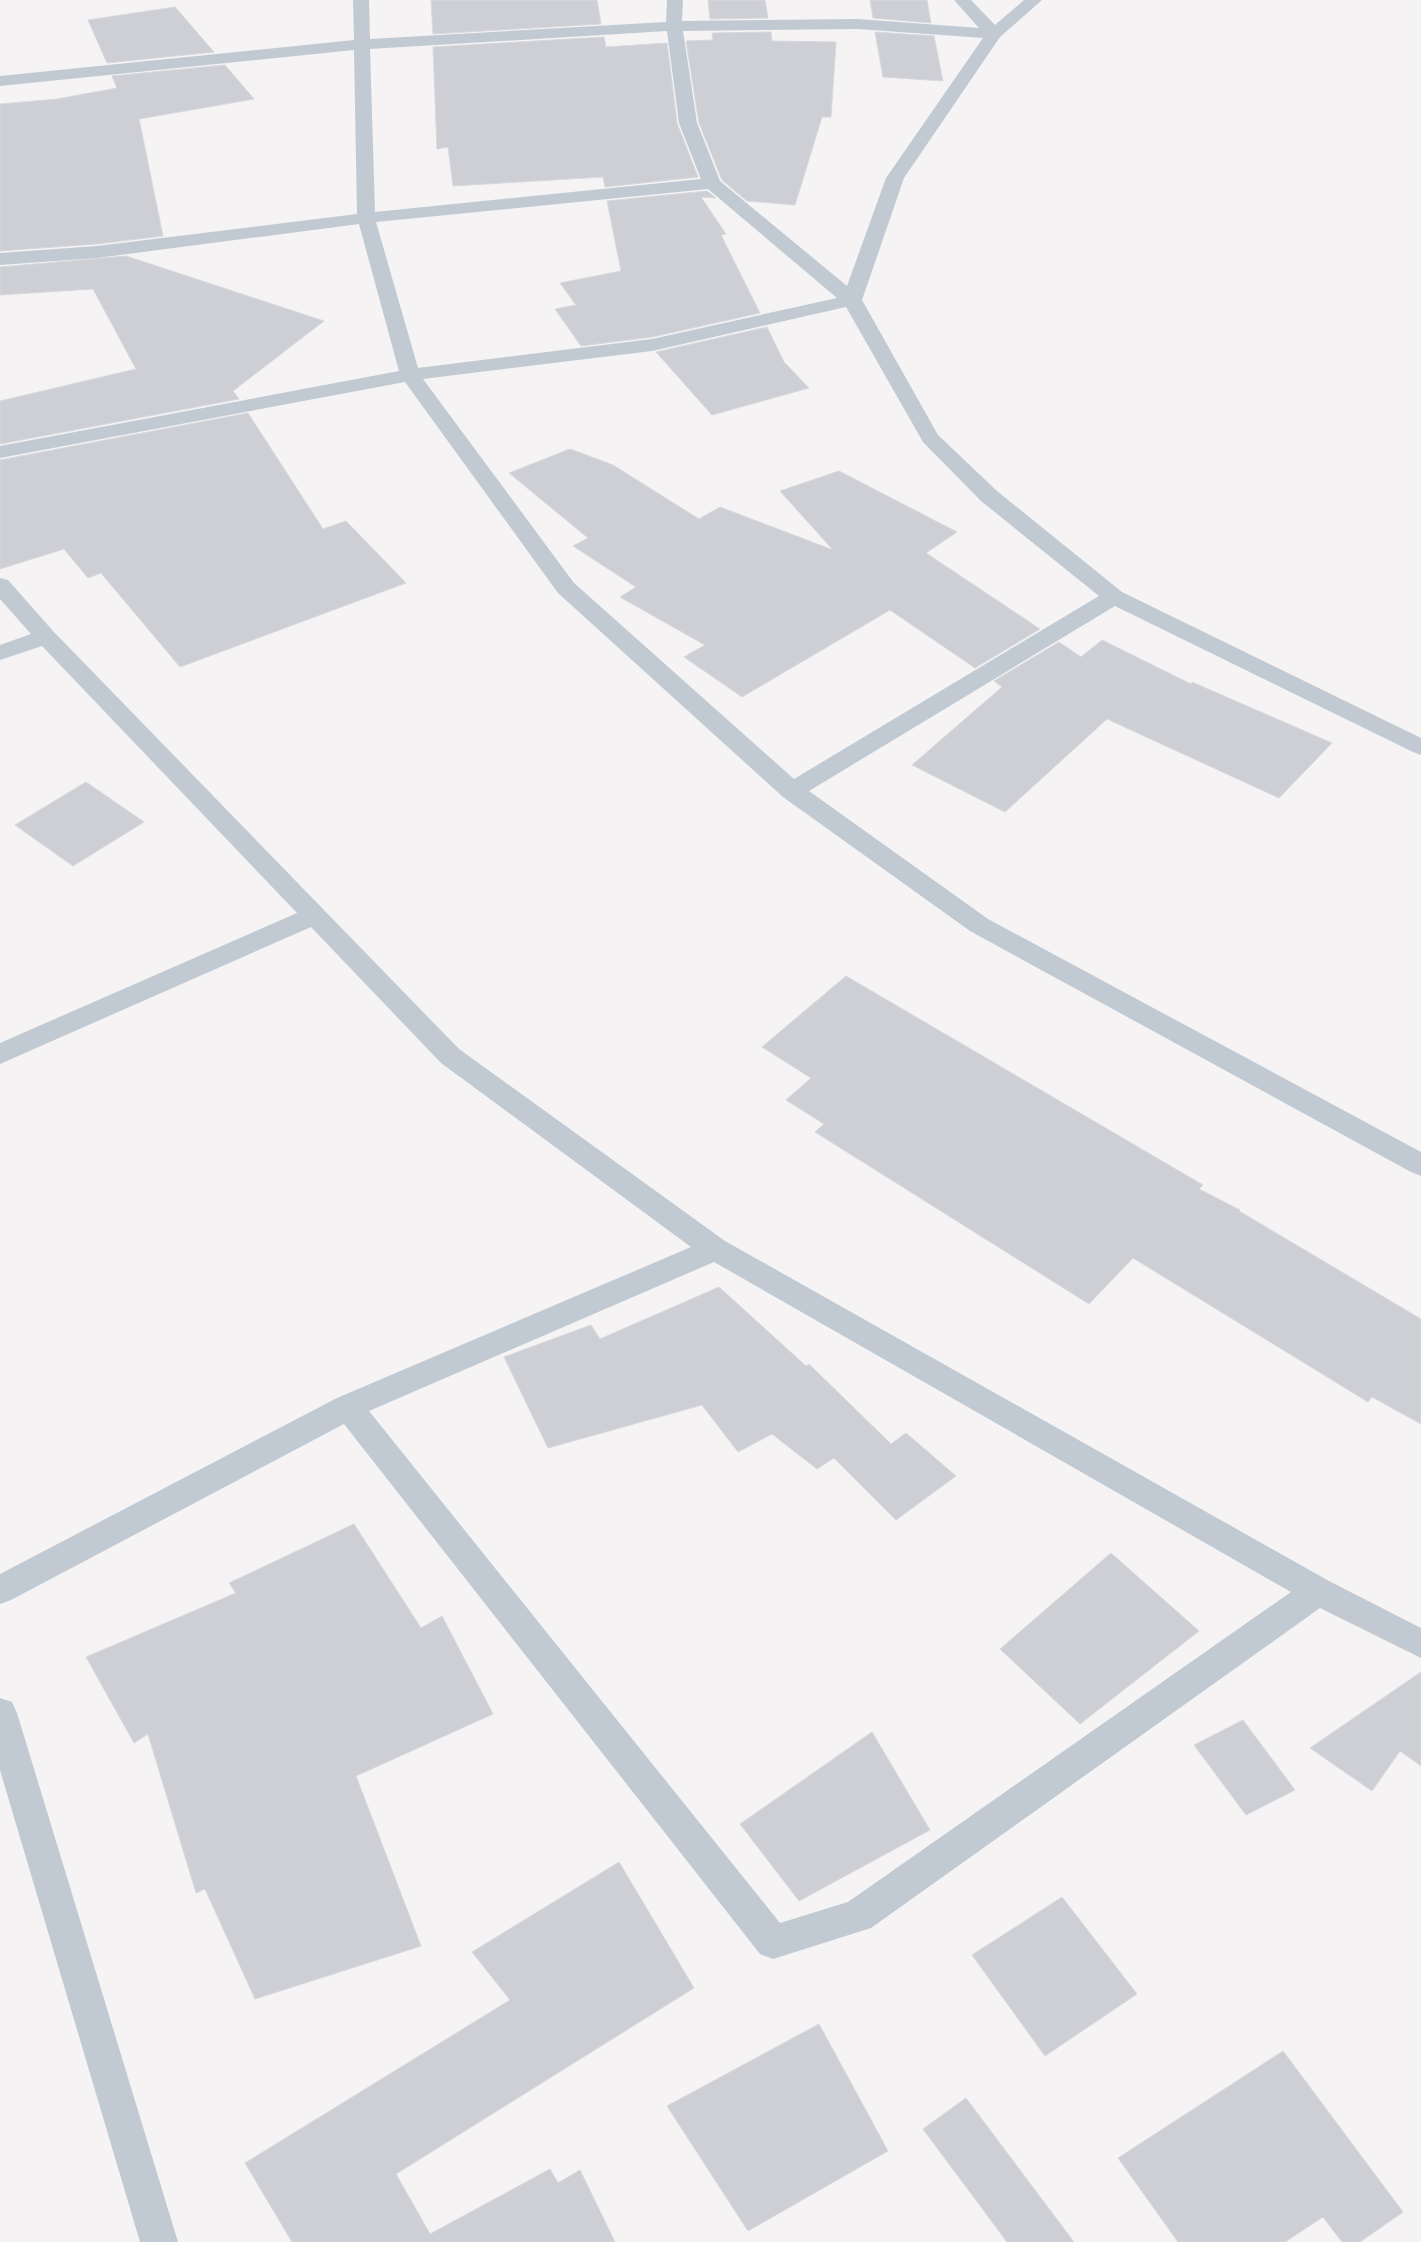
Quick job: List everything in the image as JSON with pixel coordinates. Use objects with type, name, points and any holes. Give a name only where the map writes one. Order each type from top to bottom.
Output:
[{"type":"street","points":[[361,0],[366,218],[410,375],[566,588],[792,791],[979,925],[1421,1165]]},
{"type":"street","points":[[676,0],[674,26],[688,123],[712,183],[852,300],[930,438],[989,496],[1114,598],[1421,747]]},
{"type":"street","points":[[962,0],[994,34]]},
{"type":"street","points":[[852,300],[895,178],[994,34],[1034,0]]},
{"type":"street","points":[[0,81],[362,44],[674,26],[858,24],[994,34]]},
{"type":"street","points":[[0,259],[97,252],[366,218],[712,183]]},
{"type":"street","points":[[0,452],[410,375],[652,345],[852,300]]},
{"type":"street","points":[[0,585],[46,637],[450,1056],[715,1249],[1318,1591],[1421,1644]]},
{"type":"street","points":[[792,791],[1114,598]]},
{"type":"street","points":[[0,653],[46,637]]},
{"type":"street","points":[[0,1054],[315,915]]},
{"type":"street","points":[[0,1590],[348,1407],[715,1249]]},
{"type":"street","points":[[348,1407],[773,1942],[858,1916],[1318,1591]]},
{"type":"street","points":[[0,1713],[159,2242]]},
{"type":"building","points":[[431,0],[597,0],[601,24],[433,34]]},
{"type":"building","points":[[708,0],[765,0],[768,18],[710,19]]},
{"type":"building","points":[[870,0],[927,0],[931,23],[873,18]]},
{"type":"building","points":[[175,7],[214,52],[107,63],[88,20]]},
{"type":"building","points":[[771,32],[772,41],[836,42],[831,117],[822,117],[795,205],[747,201],[722,180],[699,123],[686,41],[713,40],[712,33]]},
{"type":"building","points":[[875,32],[934,36],[943,81],[883,77]]},
{"type":"building","points":[[604,37],[606,47],[667,43],[677,123],[698,177],[605,187],[603,177],[453,186],[448,147],[437,149],[433,47]]},
{"type":"building","points":[[225,65],[254,99],[139,119],[163,236],[97,244],[0,251],[0,104],[57,99],[117,88],[112,76]]},
{"type":"building","points":[[707,191],[716,198],[701,197],[726,234],[721,235],[760,313],[652,337],[581,346],[555,309],[576,305],[560,283],[621,271],[607,201]]},
{"type":"building","points":[[126,256],[324,321],[233,391],[239,399],[0,444],[0,401],[136,369],[93,289],[0,295],[0,267]]},
{"type":"building","points":[[767,327],[784,362],[809,388],[712,415],[656,352]]},
{"type":"building","points":[[248,413],[323,529],[346,521],[406,583],[180,667],[101,573],[88,578],[64,549],[0,569],[0,460]]},
{"type":"building","points":[[570,449],[613,465],[699,519],[720,507],[833,550],[780,491],[839,471],[957,532],[926,553],[1040,629],[975,668],[890,610],[742,697],[684,657],[705,645],[620,597],[636,587],[573,546],[588,538],[509,473]]},
{"type":"building","points":[[1102,640],[1191,684],[1192,682],[1332,743],[1279,798],[1107,719],[1005,812],[912,765],[1002,687],[994,681],[1059,642],[1081,657]]},
{"type":"building","points":[[86,782],[144,822],[73,866],[15,825]]},
{"type":"building","points":[[846,976],[1203,1185],[1199,1189],[1240,1210],[1421,1319],[1421,1424],[1372,1397],[1368,1402],[1133,1258],[1089,1304],[815,1132],[824,1124],[786,1100],[811,1078],[762,1047]]},
{"type":"building","points":[[719,1287],[806,1366],[809,1364],[891,1444],[906,1433],[956,1476],[896,1520],[834,1458],[817,1469],[772,1434],[738,1452],[702,1405],[548,1448],[504,1357],[591,1325],[600,1339]]},
{"type":"building","points":[[354,1524],[421,1628],[442,1616],[493,1714],[356,1776],[421,1946],[255,1999],[205,1889],[196,1893],[148,1734],[134,1743],[86,1657],[236,1593],[229,1583]]},
{"type":"building","points":[[1111,1553],[1199,1631],[1080,1724],[1000,1649]]},
{"type":"building","points":[[1421,1672],[1421,1766],[1400,1751],[1372,1791],[1310,1748]]},
{"type":"building","points":[[1243,1720],[1295,1790],[1246,1815],[1194,1745]]},
{"type":"building","points":[[872,1732],[930,1830],[799,1901],[740,1824]]},
{"type":"building","points":[[619,1862],[694,1988],[396,2174],[430,2234],[550,2169],[558,2183],[580,2170],[615,2242],[292,2242],[245,2163],[510,2000],[472,1952]]},
{"type":"building","points":[[1062,1897],[1137,1994],[1045,2056],[972,1955]]},
{"type":"building","points":[[819,2024],[888,2151],[748,2231],[667,2106]]},
{"type":"building","points":[[1283,2051],[1403,2212],[1360,2242],[1342,2242],[1323,2217],[1285,2242],[1178,2242],[1118,2158]]},
{"type":"building","points":[[966,2098],[1074,2242],[1007,2242],[923,2129]]}]
